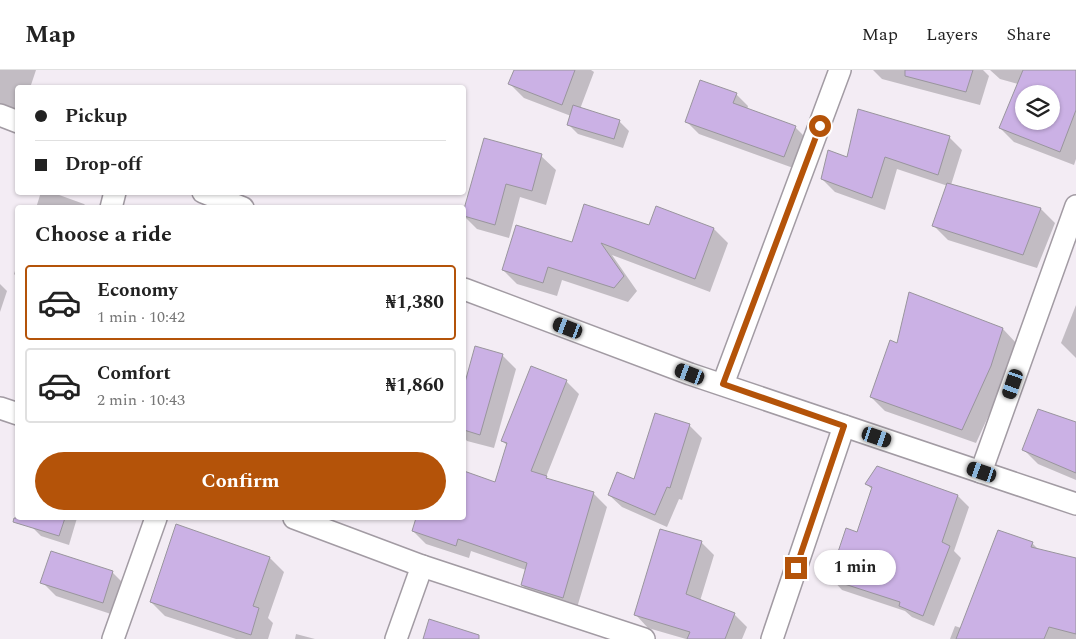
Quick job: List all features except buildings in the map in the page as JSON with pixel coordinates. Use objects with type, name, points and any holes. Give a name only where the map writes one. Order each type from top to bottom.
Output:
[{"type":"street","points":[[723,384],[840,70]]},
{"type":"street","points":[[0,115],[15,121]]},
{"type":"street","points":[[210,195],[236,205]]},
{"type":"street","points":[[982,472],[1076,206]]},
{"type":"street","points":[[466,290],[690,374],[1076,504]]},
{"type":"street","points":[[0,408],[15,413]]},
{"type":"street","points":[[772,639],[844,426]]},
{"type":"street","points":[[113,639],[155,520]]},
{"type":"street","points":[[299,520],[422,566],[644,639]]},
{"type":"street","points":[[396,639],[422,566]]},
{"type":"route","points":[[796,568],[844,426],[723,384],[820,126]]}]
